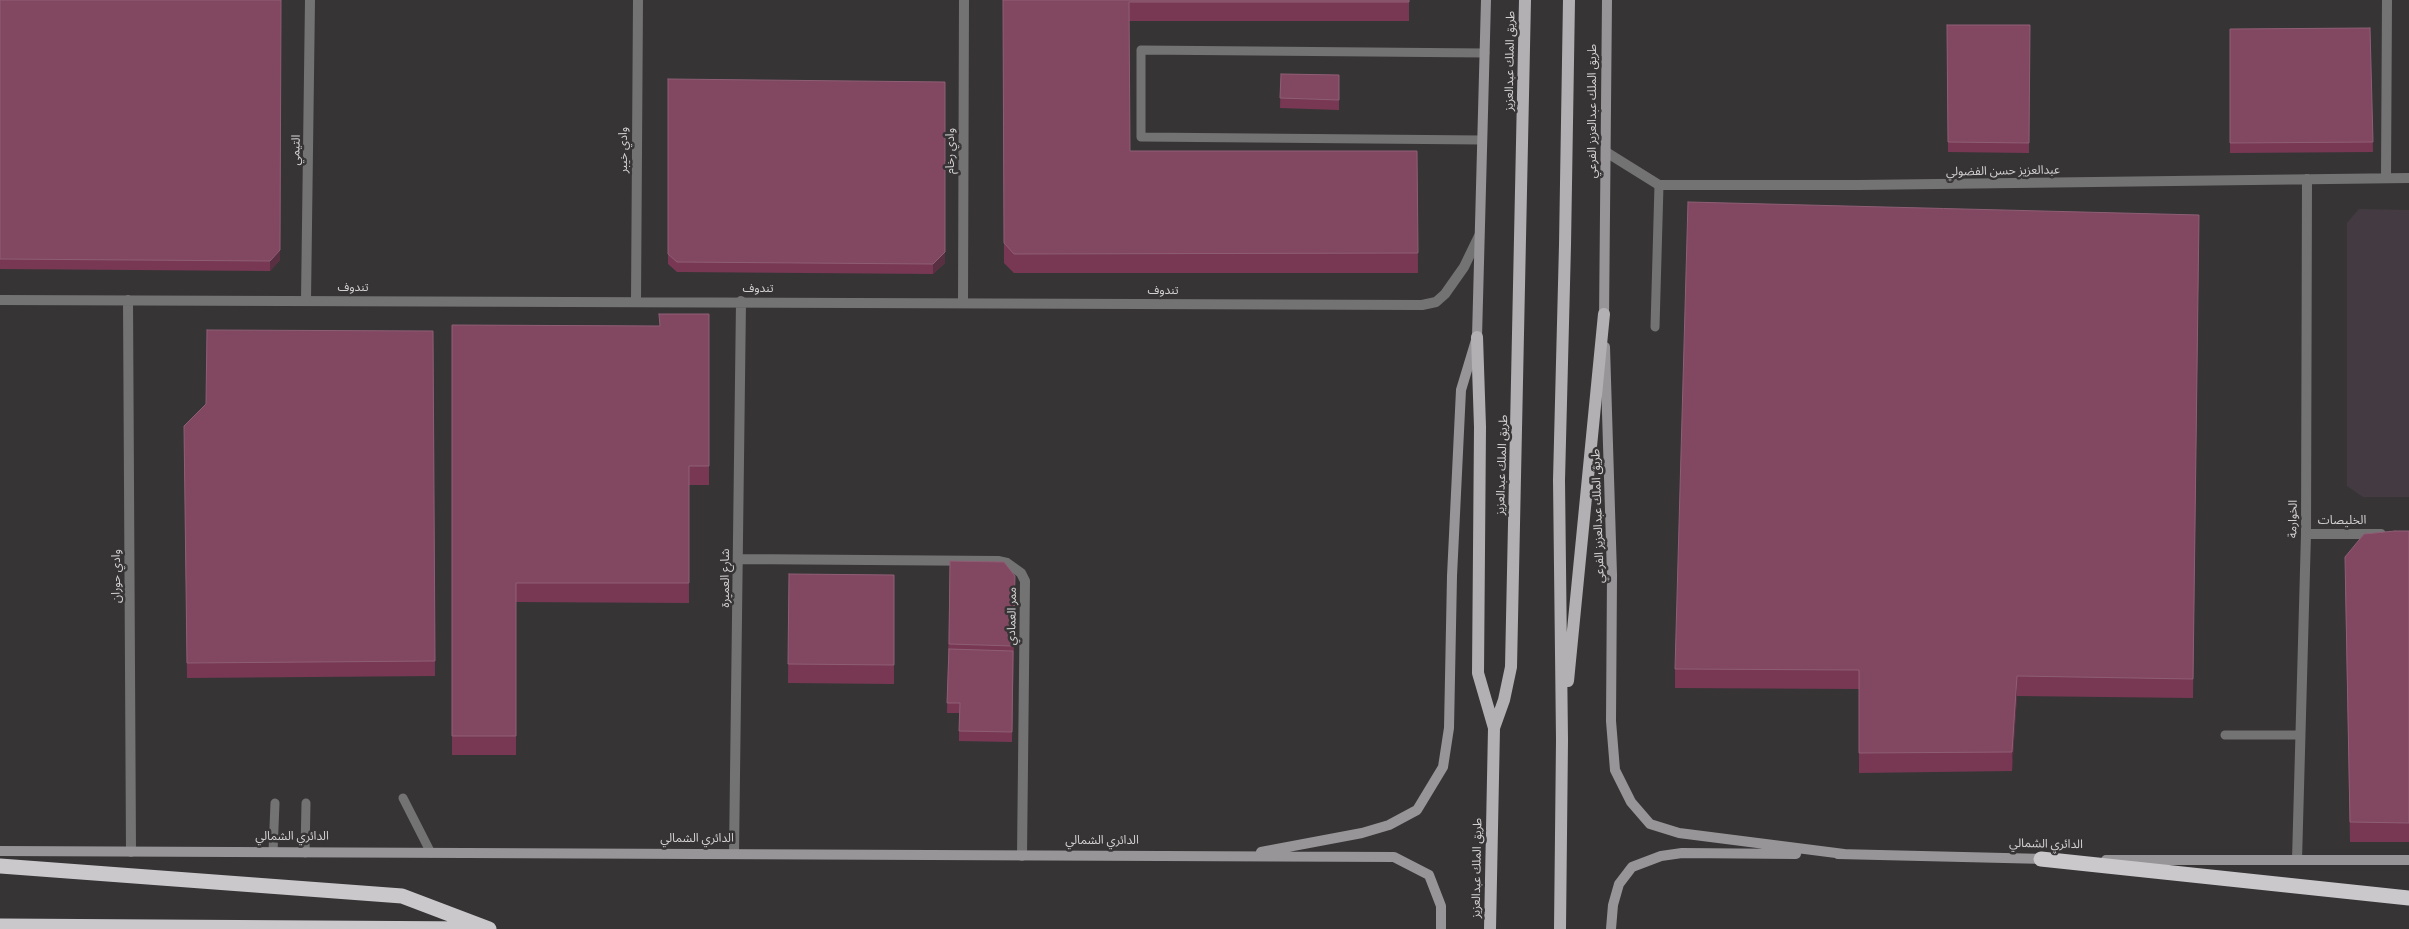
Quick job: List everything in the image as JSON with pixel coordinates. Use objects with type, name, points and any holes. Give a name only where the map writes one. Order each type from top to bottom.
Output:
[{"type":"highway","points":[[2041,860],[2409,898]]},
{"type":"highway","points":[[0,866],[402,896],[488,929]]},
{"type":"highway","points":[[0,926],[476,929]]},
{"type":"main road","name":"طريق الملك عبدالعزيز","points":[[1490,929],[1494,728],[1504,700],[1511,667],[1525,0]]},
{"type":"main road","points":[[1560,929],[1562,740],[1558,480],[1569,0]]},
{"type":"main road","points":[[1562,740],[1604,314]]},
{"type":"main road","points":[[1477,337],[1480,427],[1478,673],[1494,728]]},
{"type":"street","name":"التيمي","points":[[306,300],[310,0]]},
{"type":"street","name":"وادي خيبر","points":[[636,301],[638,0]]},
{"type":"street","name":"وادي رخام","points":[[964,0],[964,303]]},
{"type":"street","points":[[1236,856],[1362,833],[1389,825],[1418,810],[1443,767],[1450,728],[1452,576],[1461,390],[1477,337],[1486,0]]},
{"type":"street","name":"طريق الملك عبدالعزيز الفرعي","points":[[1607,0],[1604,314],[1612,575],[1610,720],[1615,770],[1631,802],[1650,824],[1679,833],[1844,854]]},
{"type":"street","points":[[2386,178],[2387,0]]},
{"type":"street","points":[[1606,152],[1659,185]]},
{"type":"street","name":"عبدالعزيز حسن الفضولي","points":[[1659,185],[1858,186],[2409,178]]},
{"type":"street","name":"الخوارمة","points":[[2298,860],[2306,534],[2307,179]]},
{"type":"street","name":"تندوف","points":[[0,300],[741,301],[1422,305],[1436,302],[1445,294],[1464,267],[1479,236]]},
{"type":"street","name":"وادي حوران","points":[[128,300],[131,852]]},
{"type":"street","name":"شارع العميرة","points":[[734,854],[741,301]]},
{"type":"street","name":"الخليصات","points":[[2306,534],[2390,534]]},
{"type":"street","name":"ممر العمادي","points":[[739,559],[998,560],[1007,563],[1021,574],[1025,581],[1022,856]]},
{"type":"street","name":"الدائري الشمالي","points":[[0,851],[1394,857],[1429,875],[1441,906],[1440,929]]},
{"type":"street","name":"الدائري الشمالي","points":[[1611,929],[1613,905],[1619,884],[1632,867],[1661,856],[1682,853],[1844,854],[2041,860],[2409,860]]},
{"type":"lane","points":[[1482,140],[1141,138],[1141,50],[1485,53]]},
{"type":"lane","points":[[1656,328],[1659,185]]},
{"type":"lane","points":[[2225,735],[2300,735]]},
{"type":"lane","points":[[404,798],[431,853]]},
{"type":"lane","points":[[273,852],[275,803]]},
{"type":"lane","points":[[305,853],[306,803]]},
{"type":"shaded area","points":[[2359,209],[2409,210],[2409,497],[2363,497],[2347,486],[2347,223]]},
{"type":"building","points":[[0,0],[281,0],[280,250],[270,261],[0,259]]},
{"type":"building","points":[[1003,0],[1409,0],[1409,2],[1129,2],[1130,151],[1417,151],[1418,253],[1014,254],[1004,243]]},
{"type":"building","points":[[1947,25],[2030,25],[2029,143],[1948,142]]},
{"type":"building","points":[[2370,28],[2373,142],[2230,143],[2230,29]]},
{"type":"building","points":[[1281,74],[1339,75],[1339,100],[1280,98]]},
{"type":"building","points":[[668,79],[945,82],[945,252],[933,264],[677,262],[668,254]]},
{"type":"building","points":[[1688,202],[2199,215],[2193,679],[2017,676],[2012,752],[1859,753],[1859,670],[1675,669]]},
{"type":"building","points":[[659,314],[709,314],[709,466],[689,466],[689,583],[516,583],[516,736],[452,736],[452,325],[660,326]]},
{"type":"building","points":[[207,330],[433,331],[435,661],[187,663],[184,426],[206,404]]},
{"type":"building","points":[[2409,531],[2409,823],[2350,822],[2345,557],[2364,534]]},
{"type":"building","points":[[950,561],[1004,562],[1015,576],[1013,646],[949,644]]},
{"type":"building","points":[[789,574],[894,575],[894,665],[788,664]]},
{"type":"building","points":[[949,649],[1013,651],[1012,732],[959,731],[960,703],[947,703]]}]
